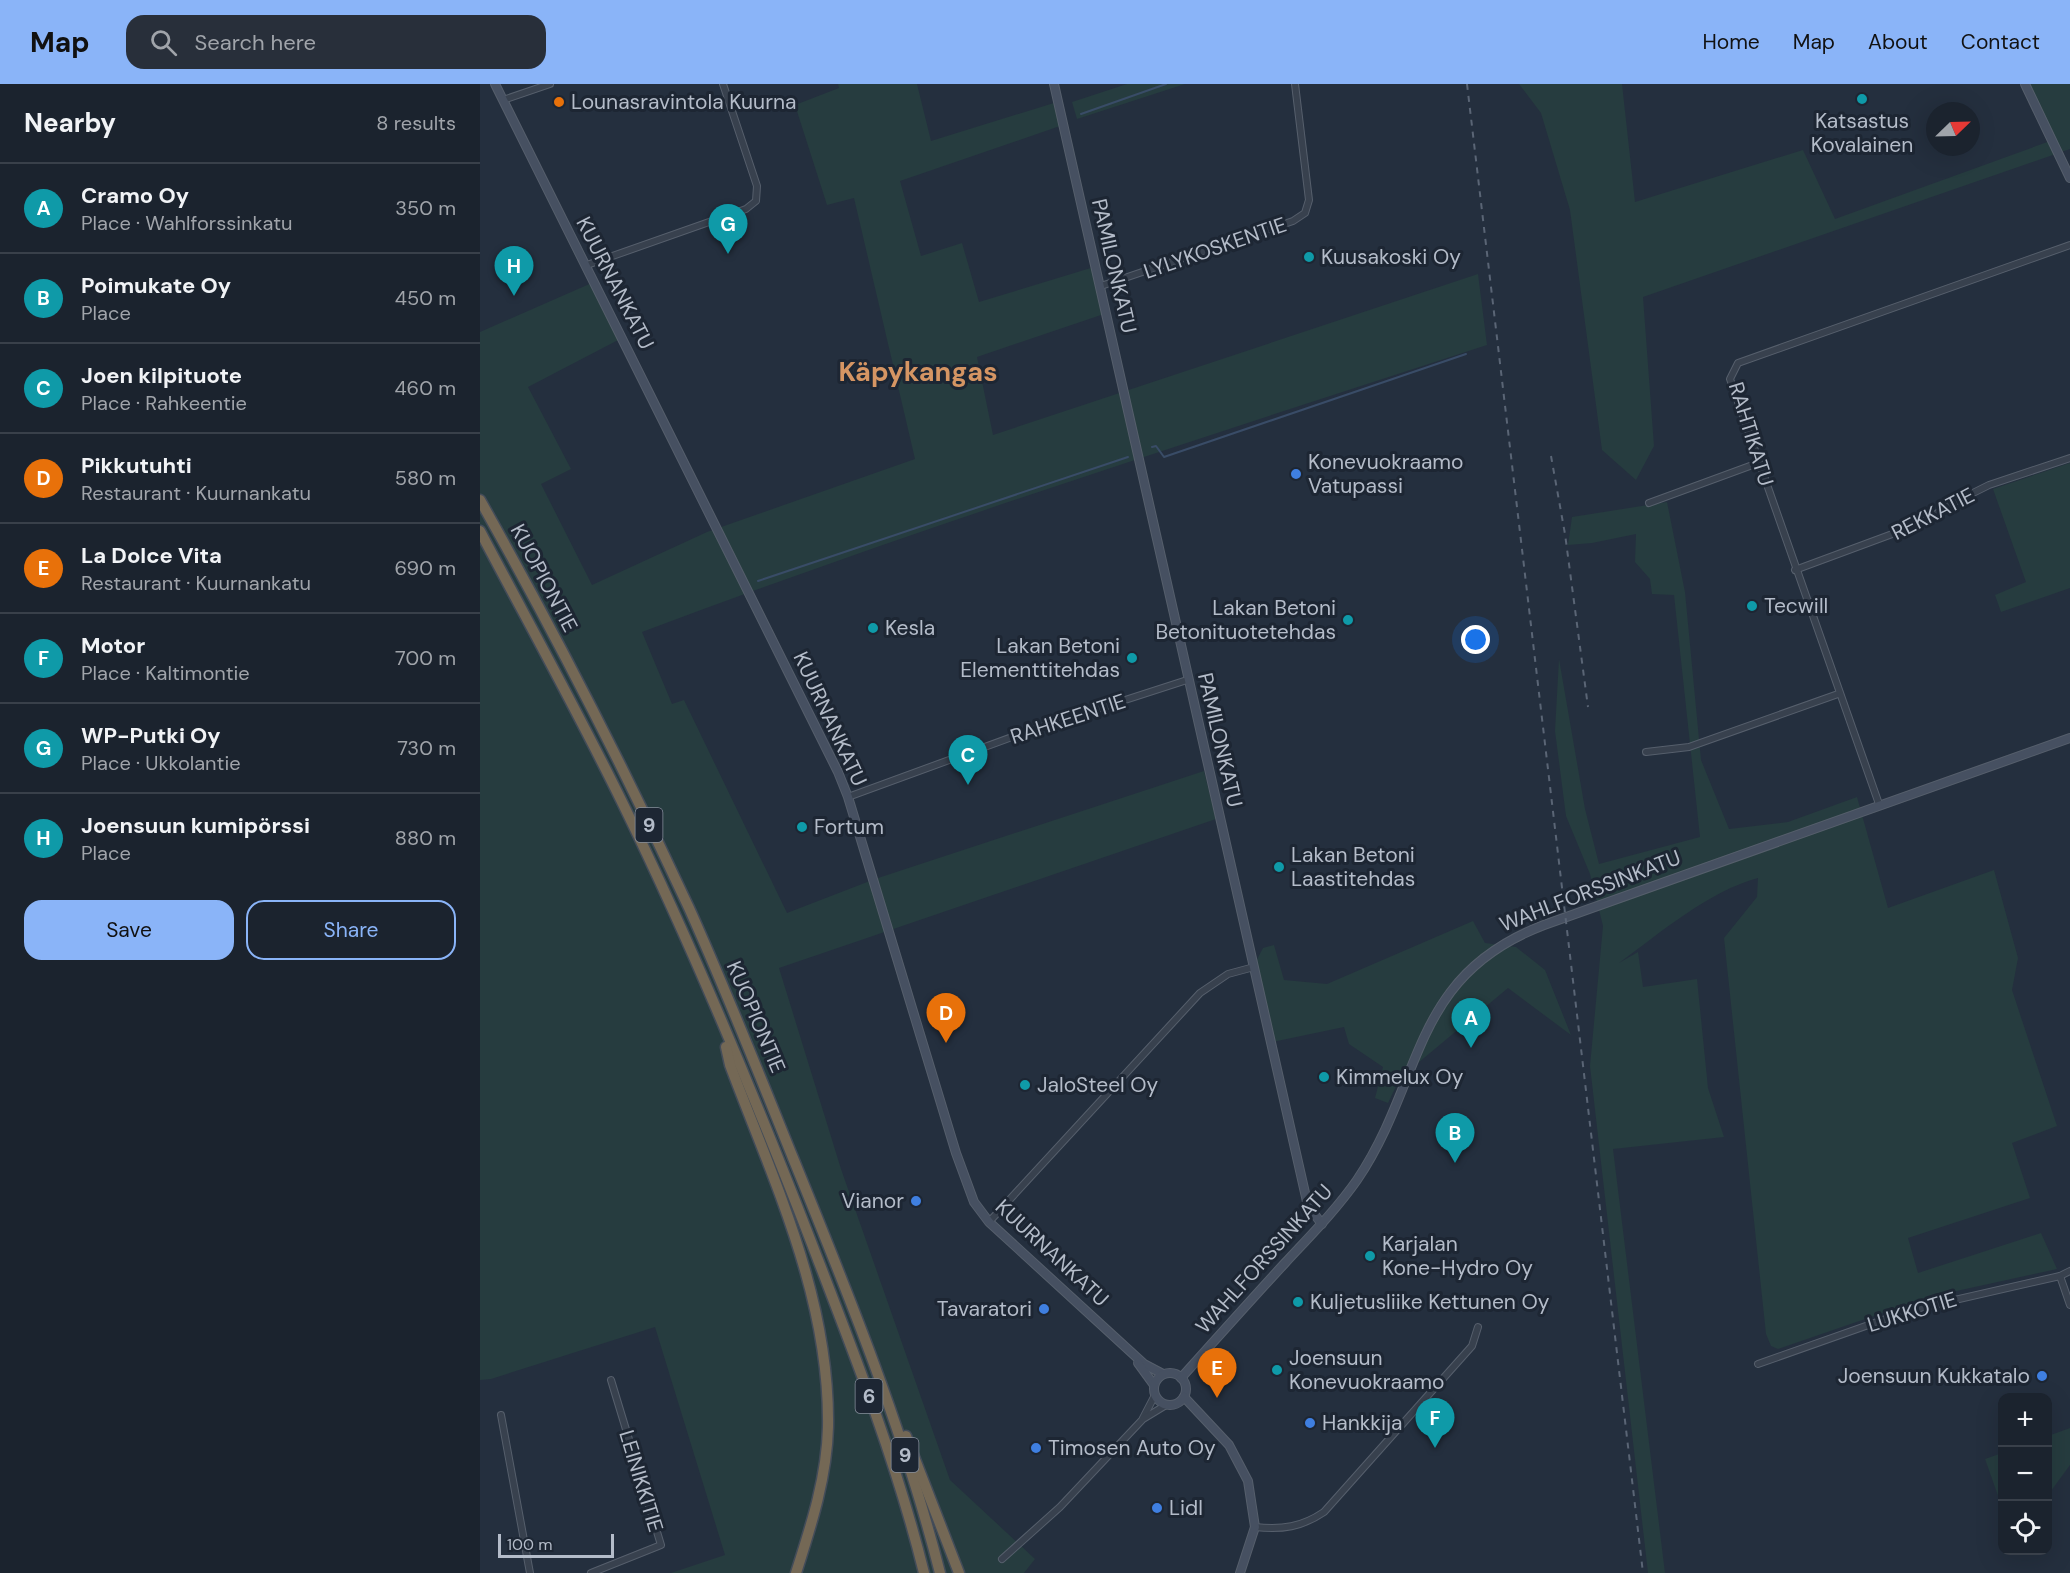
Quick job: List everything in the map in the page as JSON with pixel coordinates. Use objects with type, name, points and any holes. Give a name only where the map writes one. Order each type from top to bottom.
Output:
[{"type":"highway","name":"KUOPIONTIE","points":[[480,500],[543,616],[635,796],[690,911],[865,1339],[903,1448],[940,1573]]},
{"type":"highway","name":"KUOPIONTIE","points":[[480,531],[622,802],[676,917],[803,1222],[896,1474],[924,1573]]},
{"type":"highway","points":[[722,1026],[730,1065],[801,1254],[820,1329],[826,1380],[826,1450],[819,1491],[796,1573]]},
{"type":"highway","points":[[865,1339],[959,1573]]},
{"type":"street","name":"KUURNANKATU","points":[[495,84],[848,797],[963,1174],[974,1202],[989,1222],[1144,1364],[1163,1374]]},
{"type":"street","points":[[503,100],[550,84]]},
{"type":"street","points":[[586,265],[746,209],[756,201],[757,186],[723,84]]},
{"type":"street","name":"PAMILONKATU","points":[[1054,84],[1101,286],[1187,680],[1308,1206],[1322,1224]]},
{"type":"street","name":"LYLYKOSKENTIE","points":[[1101,286],[1293,221],[1305,213],[1309,200],[1295,84]]},
{"type":"street","points":[[2025,84],[2070,178]]},
{"type":"street","name":"RAHTIKATU","points":[[1879,804],[1838,694],[1730,379],[1738,363],[2070,245]]},
{"type":"street","name":"REKKATIE","points":[[1795,570],[1922,523],[1953,503],[1989,485],[2070,458]]},
{"type":"street","points":[[1649,503],[1758,463]]},
{"type":"street","name":"RAHKEENTIE","points":[[848,797],[1023,733],[1187,680]]},
{"type":"street","points":[[1646,752],[1689,747],[1838,694]]},
{"type":"street","name":"WAHLFORSSINKATU","points":[[1181,1378],[1322,1224],[1350,1189],[1370,1159],[1437,1010],[1467,971],[1490,950],[1544,925],[2070,738]]},
{"type":"street","points":[[989,1222],[1200,993],[1228,974],[1254,967]]},
{"type":"street","name":"LUKKOTIE","points":[[1758,1364],[1911,1310],[2060,1276],[2070,1271]]},
{"type":"street","points":[[2060,1276],[2070,1305]]},
{"type":"street","points":[[1255,1527],[1284,1529],[1307,1524],[1324,1512],[1472,1346],[1478,1327]]},
{"type":"street","name":"KUURNANKATU","points":[[1129,1350],[1154,1385]]},
{"type":"street","points":[[1002,1559],[1060,1507],[1143,1419],[1166,1405],[1175,1404],[1184,1397],[1185,1387],[1181,1378],[1173,1373],[1163,1374],[1154,1385],[1155,1395],[1143,1419]]},
{"type":"street","name":"LEINIKKITIE","points":[[591,1573],[661,1545],[610,1380]]},
{"type":"street","points":[[1155,1395],[1166,1405]]},
{"type":"street","points":[[1184,1397],[1230,1445],[1248,1481],[1255,1527],[1240,1573]]},
{"type":"street","points":[[501,1415],[530,1573]]},
{"type":"green space","points":[[838,84],[917,84],[931,141],[1054,103],[1060,126],[900,181],[921,256],[962,243],[979,302],[1094,267],[1104,314],[977,357],[993,435],[1478,274],[1487,345],[958,519],[642,632],[672,704],[684,700],[787,913],[875,879],[1204,771],[1216,819],[779,968],[841,1169],[950,1480],[1035,1559],[1024,1573],[671,1573],[725,1555],[655,1327],[491,1379],[480,1380],[480,332],[594,282],[622,338],[528,387],[571,469],[541,484],[592,585],[707,532],[915,459],[854,198],[827,205],[795,105],[839,88]]},
{"type":"green space","points":[[1127,84],[1185,84],[1077,119],[1072,102]]},
{"type":"green space","points":[[1519,84],[1622,84],[1635,202],[1803,150],[1835,219],[2053,140],[2028,84],[2070,84],[2070,149],[1643,297],[1654,446],[1636,480],[1602,450],[1570,210],[1541,113]]},
{"type":"green space","points":[[2070,463],[2070,588],[2001,612],[1995,595],[2026,582],[1993,489]]},
{"type":"green space","points":[[1667,502],[1685,592],[1701,760],[1729,829],[1788,822],[1857,797],[1888,908],[1994,870],[2018,958],[2012,990],[2057,1126],[2012,1143],[2030,1198],[1908,1238],[1918,1273],[2041,1233],[2057,1269],[1929,1297],[1778,1349],[1771,1346],[1766,1334],[1724,938],[1757,897],[1758,878],[1740,884],[1703,903],[1651,939],[1619,963],[1638,952],[1643,987],[1697,979],[1708,1088],[1724,1137],[1613,1149],[1665,1573],[1648,1573],[1590,1066],[1603,926],[1590,874],[1566,816],[1555,731],[1559,659],[1585,809],[1599,864],[1700,837],[1674,595],[1652,594],[1650,579],[1635,562],[1636,534],[1592,543],[1568,545],[1572,517]]},
{"type":"green space","points":[[1473,921],[1485,943],[1516,947],[1545,970],[1571,1035],[1508,988],[1400,1078],[1388,1103],[1375,1098],[1383,1067],[1349,1044],[1344,1027],[1267,1043],[1251,971],[1263,948],[1274,945],[1284,980],[1327,984]]},
{"type":"green space","points":[[2070,1428],[2070,1465],[2052,1490],[2052,1447],[2052,1435]]},
{"type":"green space","points":[[1998,1454],[1998,1496],[1985,1459]]},
{"type":"waterway","points":[[1081,114],[1166,84]]},
{"type":"waterway","points":[[1152,447],[1156,446],[1164,457],[1466,354]]},
{"type":"waterway","points":[[758,581],[1128,457]]},
{"type":"railway","points":[[1467,84],[1643,1573]]},
{"type":"railway","points":[[1551,456],[1565,534],[1588,707]]},
{"type":"place","name":"Katsastus Kovalainen","points":[[1862,99]]},
{"type":"place","name":"Lounasravintola Kuurna","points":[[559,102]]},
{"type":"place","name":"WP-Putki Oy","points":[[728,254]]},
{"type":"place","name":"Kuusakoski Oy","points":[[1309,257]]},
{"type":"place","name":"Joensuun kumipörssi","points":[[514,296]]},
{"type":"place","name":"Konevuokraamo Vatupassi","points":[[1296,474]]},
{"type":"place","name":"Tecwill","points":[[1752,606]]},
{"type":"place","name":"Lakan Betoni Betonituotetehdas","points":[[1348,620]]},
{"type":"place","name":"Kesla","points":[[873,628]]},
{"type":"place","name":"Lakan Betoni Elementtitehdas","points":[[1132,658]]},
{"type":"place","name":"Joen kilpituote","points":[[968,785]]},
{"type":"place","name":"Fortum","points":[[802,827]]},
{"type":"place","name":"Lakan Betoni Laastitehdas","points":[[1279,867]]},
{"type":"place","name":"Pikkutuhti","points":[[946,1043]]},
{"type":"place","name":"Cramo Oy","points":[[1471,1048]]},
{"type":"place","name":"Kimmelux Oy","points":[[1324,1077]]},
{"type":"place","name":"JaloSteel Oy","points":[[1025,1085]]},
{"type":"place","name":"Poimukate Oy","points":[[1455,1163]]},
{"type":"place","name":"Vianor","points":[[916,1201]]},
{"type":"place","name":"Karjalan Kone-Hydro Oy","points":[[1370,1256]]},
{"type":"place","name":"Kuljetusliike Kettunen Oy","points":[[1298,1302]]},
{"type":"place","name":"Tavaratori","points":[[1044,1309]]},
{"type":"place","name":"Joensuun Konevuokraamo","points":[[1277,1370]]},
{"type":"place","name":"Joensuun Kukkatalo","points":[[2042,1376]]},
{"type":"place","name":"La Dolce Vita","points":[[1217,1398]]},
{"type":"place","name":"Hankkija","points":[[1310,1423]]},
{"type":"place","name":"Timosen Auto Oy","points":[[1036,1448]]},
{"type":"place","name":"Motor","points":[[1435,1448]]},
{"type":"place","name":"Lidl","points":[[1157,1508]]},
{"type":"district","name":"Käpykangas","points":[[918,371]]}]
